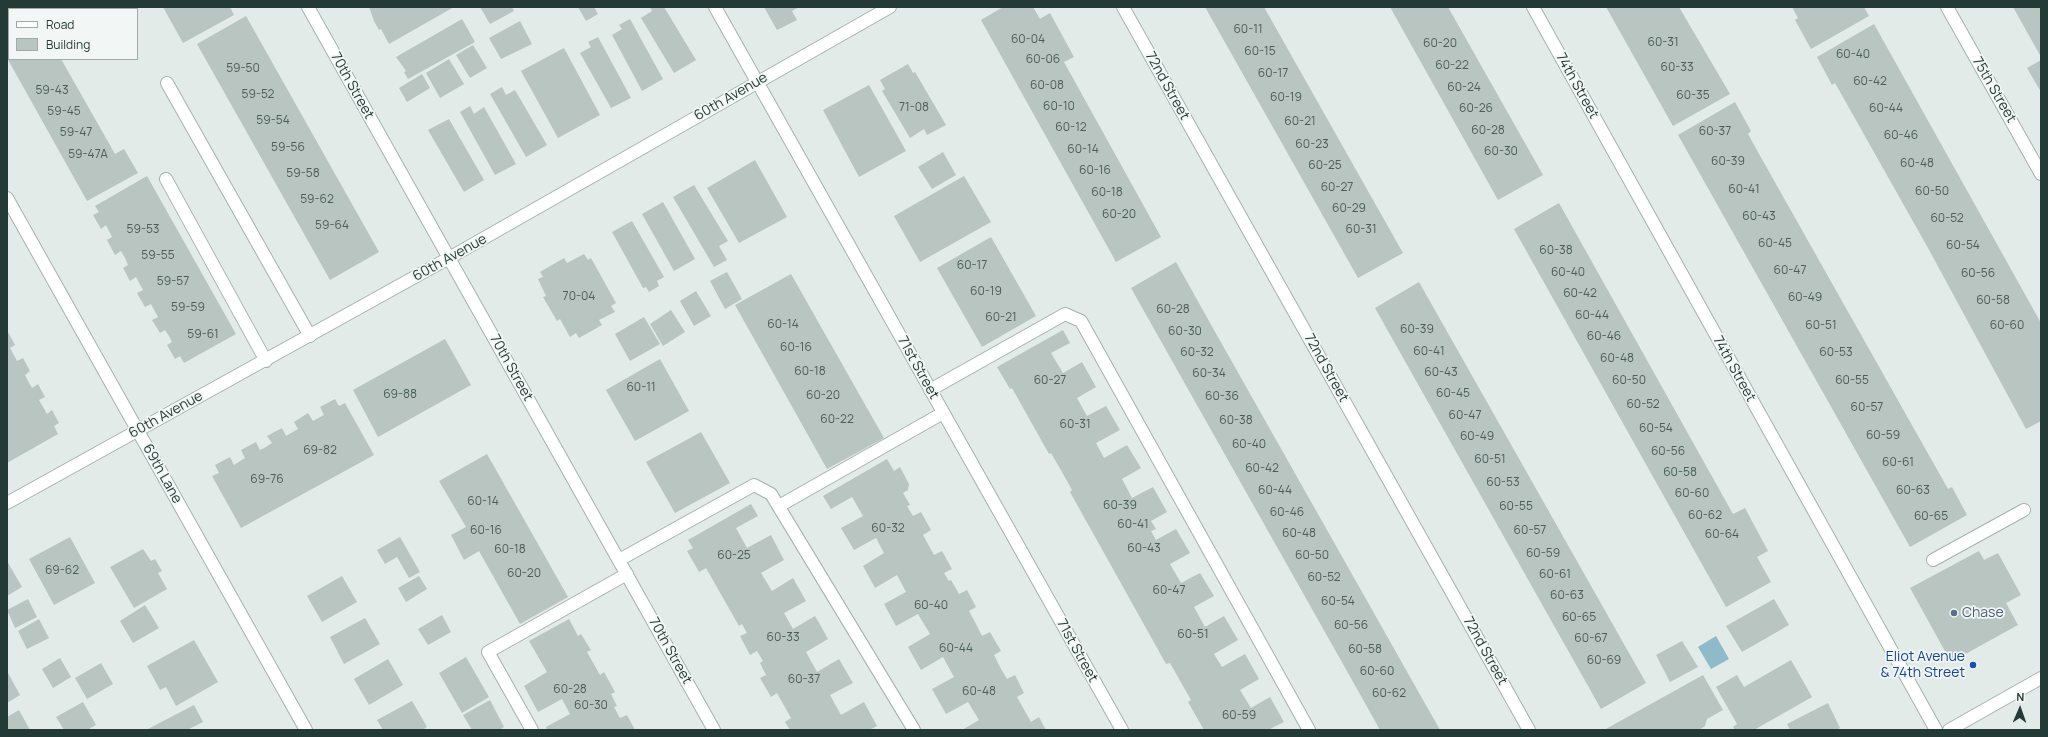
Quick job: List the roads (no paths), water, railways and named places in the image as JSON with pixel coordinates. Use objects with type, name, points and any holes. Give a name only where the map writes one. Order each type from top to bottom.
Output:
[{"type":"street","name":"70th Street","points":[[308,7],[714,730]]},
{"type":"street","name":"71st Street","points":[[715,7],[1122,730]]},
{"type":"street","name":"60th Avenue","points":[[7,503],[449,258],[890,7]]},
{"type":"street","name":"72nd Street","points":[[1123,7],[1529,730]]},
{"type":"street","name":"74th Street","points":[[1533,7],[1936,730]]},
{"type":"street","name":"75th Street","points":[[1947,7],[2041,174]]},
{"type":"street","points":[[168,84],[310,336]]},
{"type":"street","points":[[166,179],[266,360]]},
{"type":"street","name":"69th Lane","points":[[7,198],[306,730]]},
{"type":"street","points":[[930,390],[1065,314],[1081,321],[1309,730]]},
{"type":"street","points":[[779,506],[943,413]]},
{"type":"street","points":[[619,560],[754,485],[771,494],[914,730]]},
{"type":"street","points":[[1933,560],[2024,510]]},
{"type":"street","points":[[532,730],[488,652],[627,574]]},
{"type":"street","points":[[1949,730],[2041,678]]},
{"type":"water","points":[[1716,636],[1729,659],[1711,669],[1698,647]]},
{"type":"place","name":"Chase","points":[[1954,613]]},
{"type":"place","name":"Eliot Avenue & 74th Street","points":[[1973,665]]}]
